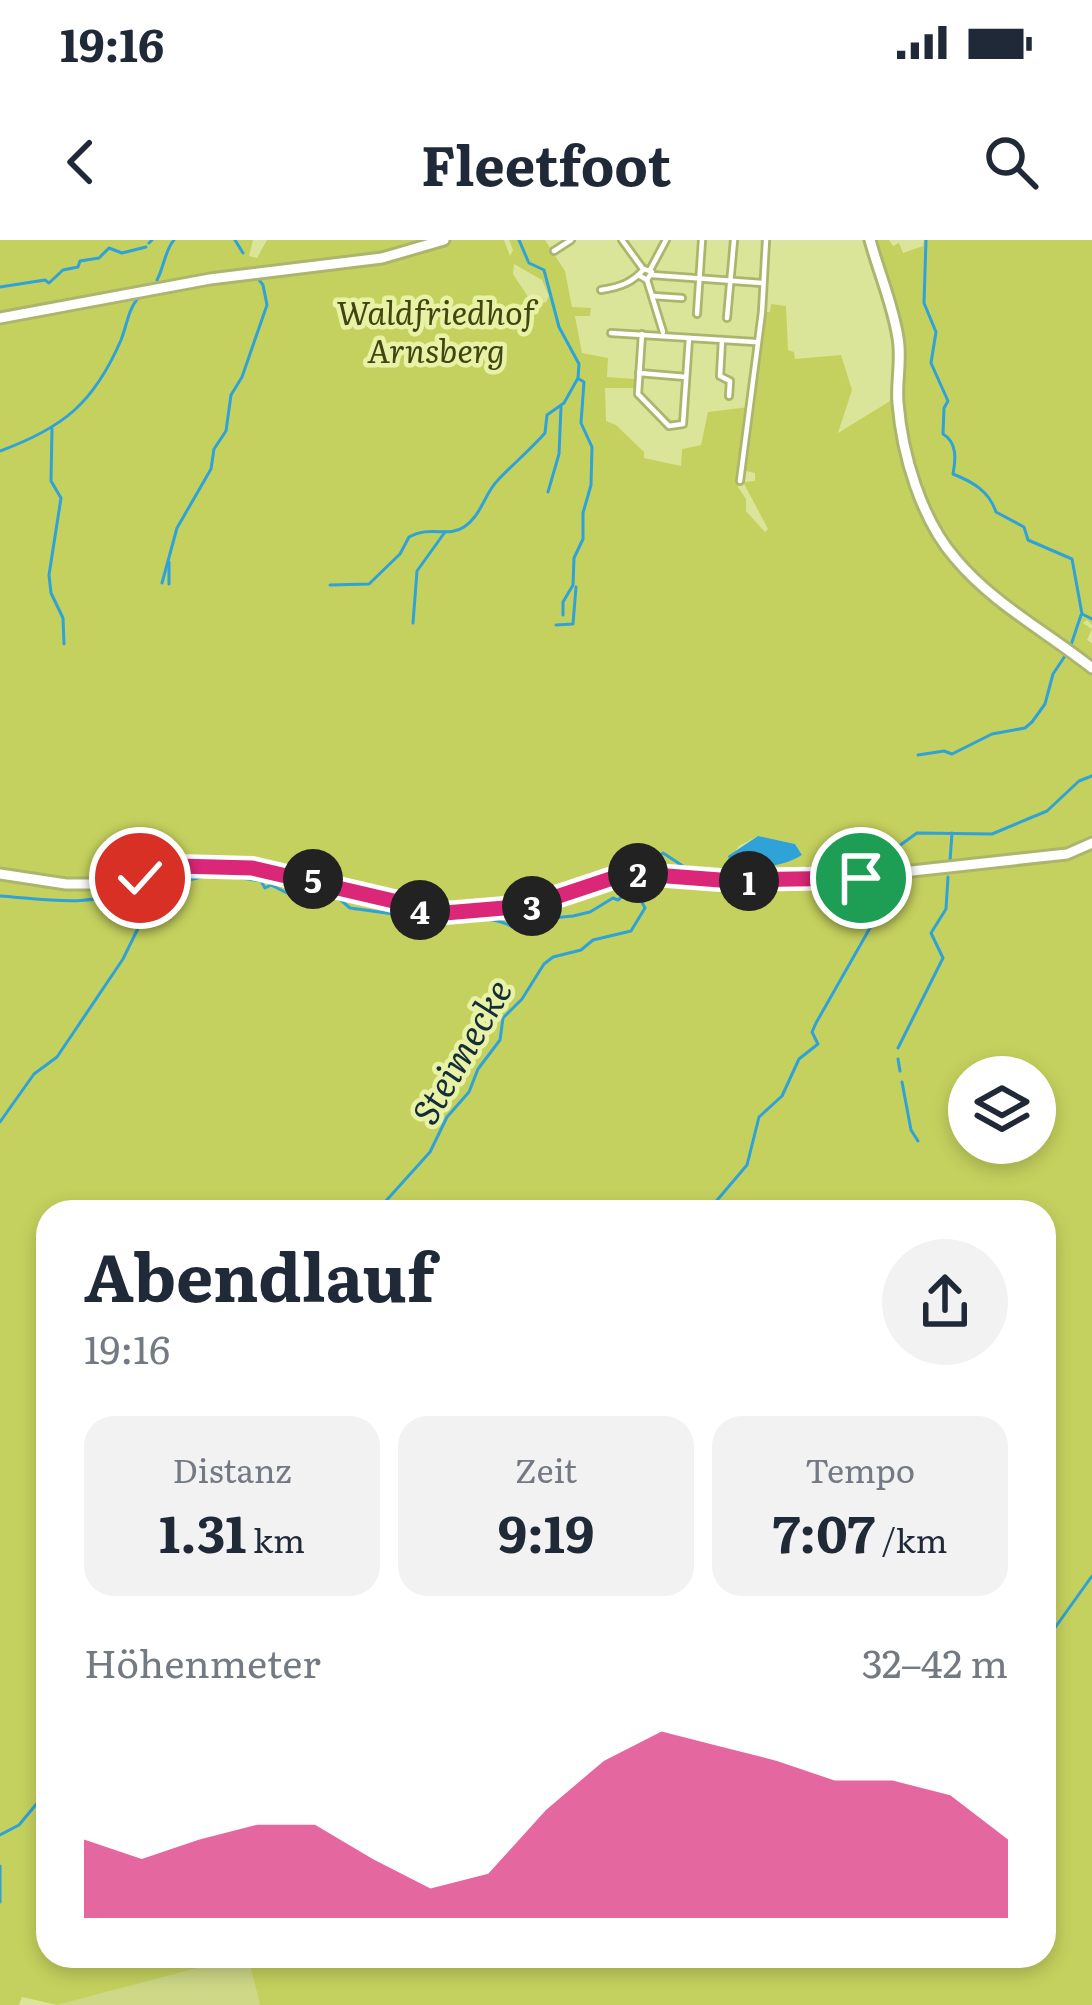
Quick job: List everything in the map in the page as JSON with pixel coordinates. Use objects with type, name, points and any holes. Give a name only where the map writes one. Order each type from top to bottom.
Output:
[{"type":"main road","points":[[0,318],[211,279],[382,258],[444,240]]},
{"type":"main road","points":[[871,240],[898,333],[902,364],[897,399],[911,468],[931,521],[952,555],[980,585],[1092,668]]},
{"type":"main road","points":[[0,874],[66,884],[112,884],[169,868],[218,864],[318,880],[421,910],[461,913],[529,906],[628,873],[720,880],[838,879],[1067,854],[1092,843]]},
{"type":"street","points":[[554,251],[571,240]]},
{"type":"street","points":[[634,240],[625,243],[646,274],[663,335]]},
{"type":"street","points":[[646,274],[666,240]]},
{"type":"street","points":[[697,314],[702,240]]},
{"type":"street","points":[[728,318],[734,240]]},
{"type":"street","points":[[740,481],[766,240]]},
{"type":"street","points":[[602,290],[646,274],[763,283]]},
{"type":"street","points":[[653,296],[682,298]]},
{"type":"street","points":[[611,333],[758,342]]},
{"type":"street","points":[[642,334],[640,399],[669,427],[682,424],[689,338]]},
{"type":"street","points":[[722,340],[719,376],[730,381],[729,396]]},
{"type":"street","points":[[639,373],[686,377]]},
{"type":"shaded area","points":[[198,1968],[251,1968],[260,2005],[57,2005]]},
{"type":"green space","name":"Waldfriedhof Arnsberg","points":[[0,240],[253,240],[249,256],[257,258],[267,240],[504,240],[510,256],[509,240],[545,240],[565,271],[572,307],[591,308],[590,316],[575,316],[582,353],[608,358],[607,377],[634,379],[634,388],[605,388],[606,421],[644,452],[644,458],[681,466],[682,449],[701,445],[708,412],[749,407],[738,487],[746,499],[746,511],[765,532],[768,529],[743,482],[755,481],[755,473],[744,466],[764,312],[770,312],[771,304],[786,306],[788,350],[795,359],[841,355],[852,390],[838,433],[890,401],[894,357],[905,354],[897,303],[877,240],[889,240],[893,246],[899,243],[903,253],[923,246],[924,240],[1092,240],[1092,625],[1087,620],[1083,623],[1092,629],[1087,640],[1092,643],[1092,667],[1065,647],[1092,670],[1092,841],[1066,853],[829,879],[733,881],[868,879],[1067,855],[1092,846],[1092,2005],[260,2005],[251,1968],[1056,1968],[1056,1200],[36,1200],[36,1968],[198,1968],[57,2005],[22,1997],[19,2005],[0,2005]],"holes":[[[514,264],[542,280],[549,296],[534,306],[513,274]],[[758,836],[795,844],[802,855],[785,863],[748,865],[729,860],[739,846]]]},
{"type":"water","points":[[758,836],[795,844],[802,855],[766,866],[729,860],[728,856]]},
{"type":"waterway","points":[[149,243],[152,240]]},
{"type":"waterway","points":[[157,280],[174,240]]},
{"type":"waterway","points":[[235,240],[243,253]]},
{"type":"waterway","points":[[519,240],[528,261]]},
{"type":"waterway","points":[[926,240],[924,303],[936,332],[931,363],[948,401],[943,434],[953,446],[953,474],[979,488],[996,512],[1024,527],[1028,540],[1072,559],[1082,614],[1092,619]]},
{"type":"waterway","points":[[0,287],[49,283],[63,270],[99,258],[109,248],[122,253],[146,247]]},
{"type":"waterway","points":[[330,585],[369,584],[400,554],[409,537],[464,527],[498,480],[545,433],[547,415],[564,403],[578,378],[579,364],[559,327],[544,270],[529,263]]},
{"type":"waterway","points":[[162,583],[177,528],[211,469],[214,449],[226,431],[231,395],[267,305],[256,276]]},
{"type":"waterway","points":[[0,451],[42,433],[87,397],[111,362],[138,298]]},
{"type":"waterway","points":[[563,615],[591,485],[592,447],[581,423],[584,382],[579,379]]},
{"type":"waterway","points":[[548,492],[559,454],[561,407]]},
{"type":"waterway","points":[[52,429],[51,481],[61,498],[49,575],[51,593],[63,618],[64,644]]},
{"type":"waterway","points":[[413,623],[417,571],[445,532]]},
{"type":"waterway","points":[[169,562],[169,584]]},
{"type":"waterway","points":[[556,625],[573,624],[576,587]]},
{"type":"waterway","points":[[1071,645],[1081,615]]},
{"type":"waterway","points":[[918,755],[952,754],[992,734],[1025,728],[1045,704],[1053,674],[1067,653]]},
{"type":"waterway","points":[[638,869],[663,853],[686,868],[712,873],[760,876],[808,868],[821,874],[865,861],[917,833],[992,834],[1047,811],[1079,781],[1092,776]]},
{"type":"waterway","points":[[950,861],[952,833]]},
{"type":"waterway","points":[[883,868],[885,852]]},
{"type":"waterway","points":[[143,885],[155,877],[181,876],[184,881],[215,874],[261,881],[265,888],[271,885],[293,896],[336,896],[350,908],[408,916],[415,922],[479,919],[514,928],[521,921],[590,912],[613,898],[637,892],[637,876]]},
{"type":"waterway","points":[[147,909],[171,877]]},
{"type":"waterway","points":[[898,1048],[943,958],[931,933],[946,909],[948,877]]},
{"type":"waterway","points":[[717,1200],[747,1165],[759,1117],[782,1096],[799,1059],[818,1044],[812,1032],[816,1023],[887,898],[883,893],[889,888],[880,880]]},
{"type":"waterway","points":[[0,896],[87,900],[140,887]]},
{"type":"waterway","name":"Steimecke","points":[[387,1200],[430,1152],[447,1117],[469,1092],[478,1069],[500,1040],[503,1018],[522,999],[544,964],[581,950],[593,940],[631,931],[645,908],[637,893]]},
{"type":"waterway","points":[[0,1122],[34,1074],[57,1057],[123,959],[145,914]]},
{"type":"waterway","points":[[898,1059],[900,1071]]},
{"type":"waterway","points":[[902,1082],[911,1130],[918,1141]]},
{"type":"waterway","points":[[1056,1626],[1092,1576]]},
{"type":"waterway","name":"Steimecke","points":[[0,1835],[19,1825],[36,1804]]},
{"type":"waterway","points":[[0,1866],[0,1902]]},
{"type":"route","points":[[140,878],[169,868],[218,864],[318,880],[421,910],[461,913],[548,902],[628,873],[720,880],[861,878]]}]
